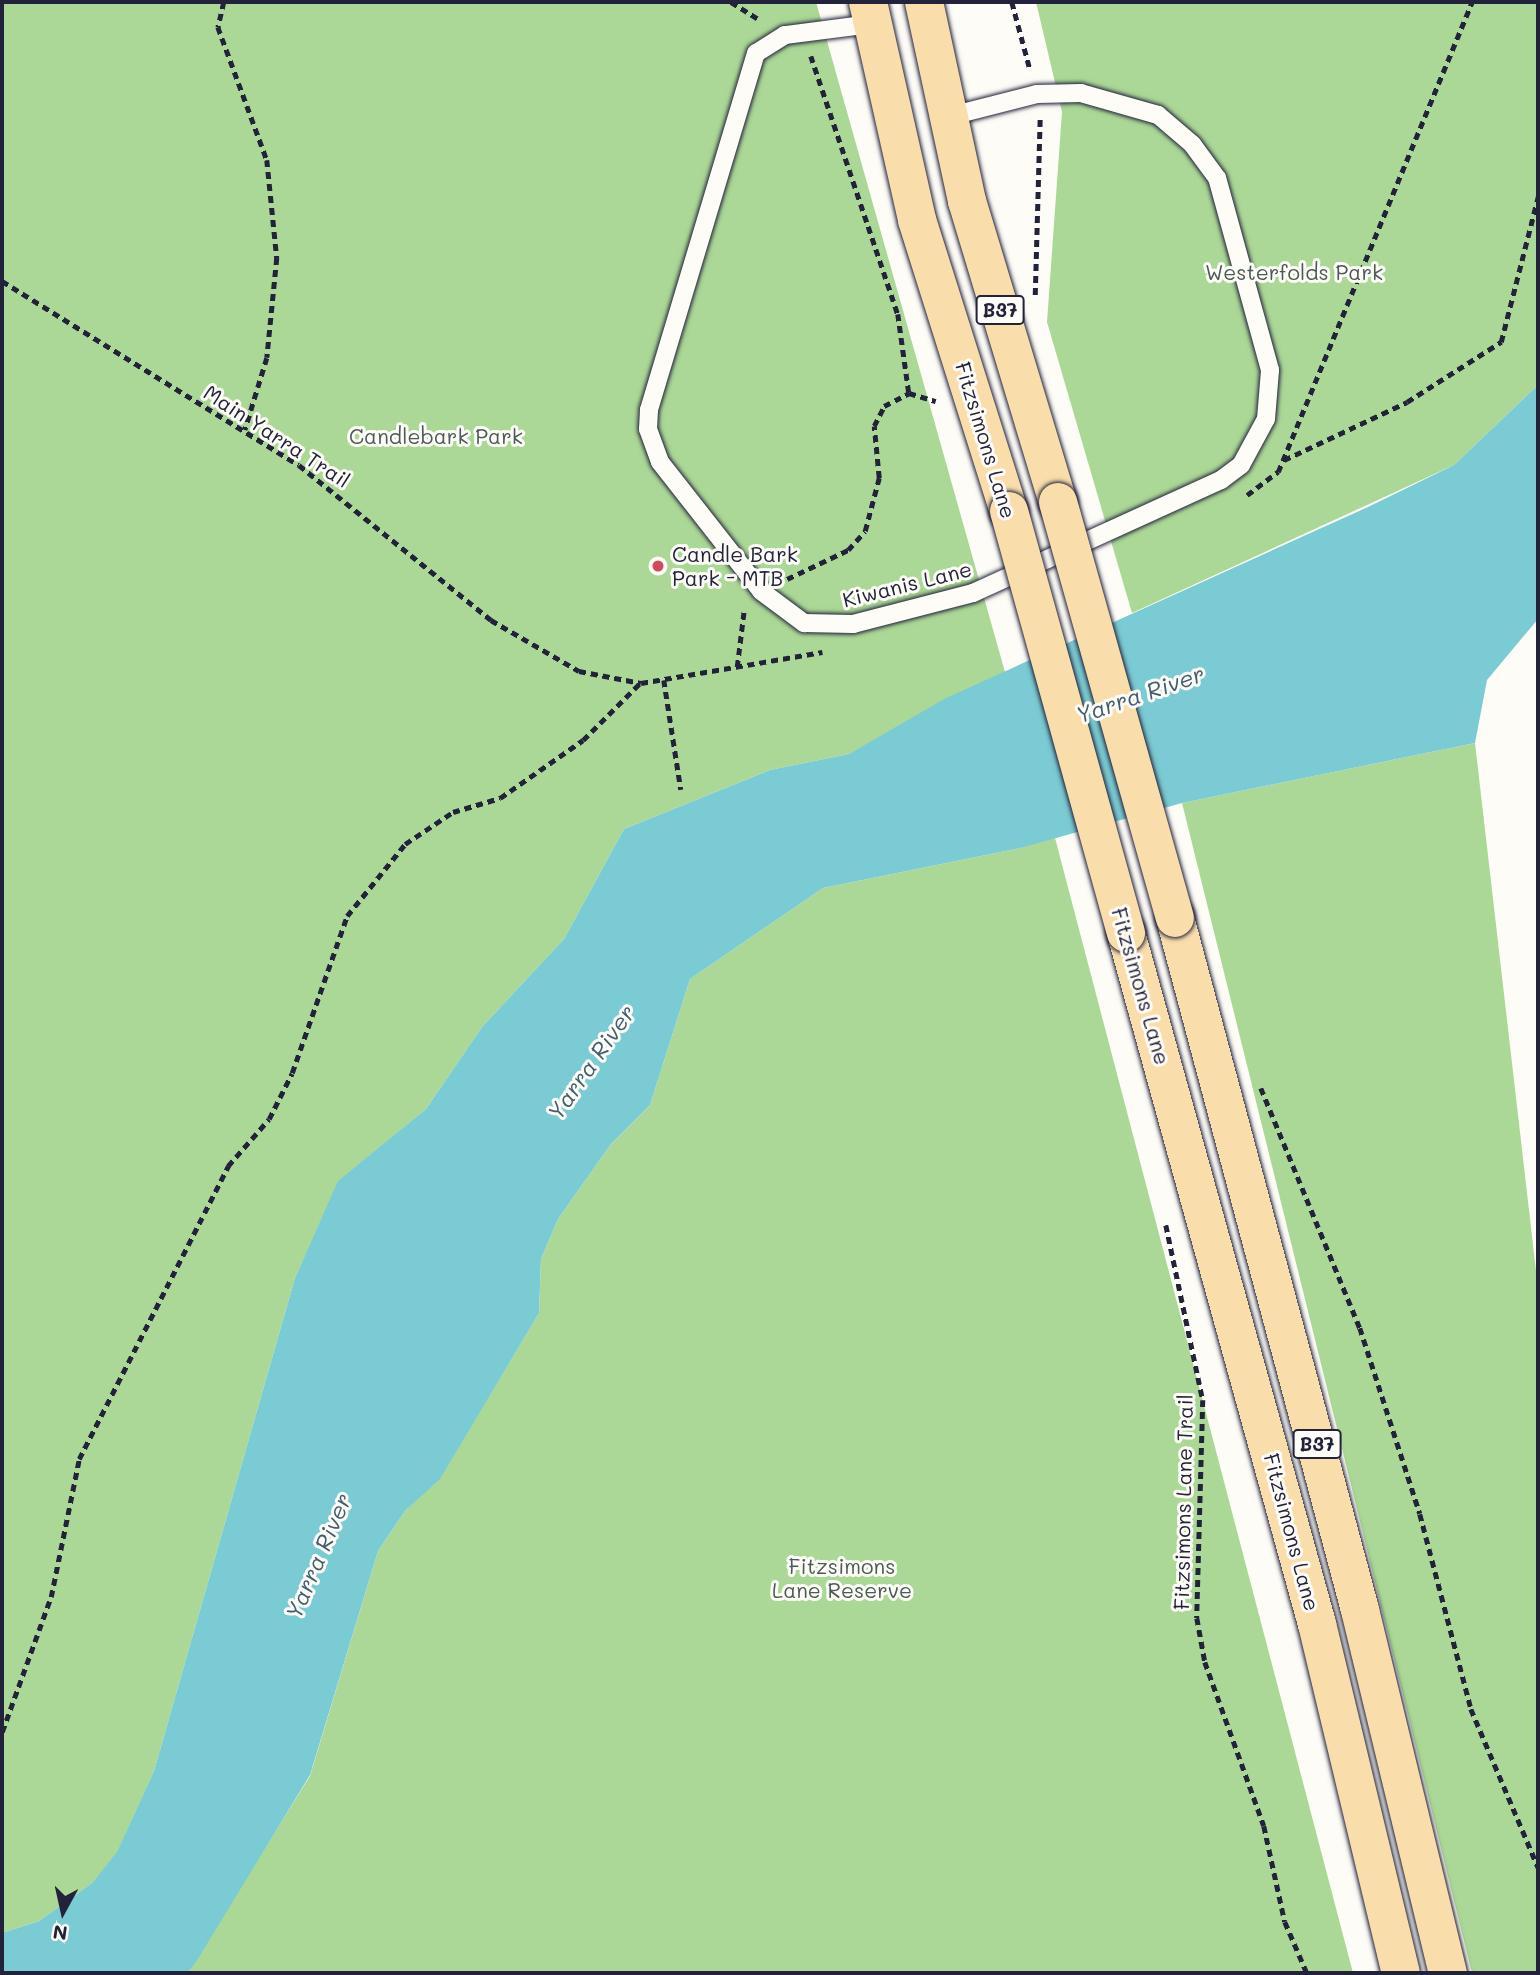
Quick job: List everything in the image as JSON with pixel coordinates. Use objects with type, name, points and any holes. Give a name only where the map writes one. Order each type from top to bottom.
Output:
[{"type":"main road","name":"B37","points":[[925,2],[947,117],[1175,918],[1356,1597],[1448,1973]]},
{"type":"main road","name":"Fitzsimons Lane","points":[[870,13],[917,220],[1009,511],[1317,1624],[1401,1973]]},
{"type":"lane","name":"Kiwanis Lane","points":[[870,13],[785,35],[756,52],[649,410],[648,429],[660,462],[761,591],[780,610],[824,627],[934,605],[973,593],[1221,480],[1256,444],[1266,419],[1270,370],[1217,178],[1192,144],[1158,115],[1081,93],[1037,94],[947,117]]},
{"type":"path","points":[[224,2],[218,27],[229,70],[267,160],[277,258],[267,358],[245,430]]},
{"type":"path","points":[[1012,2],[1037,94],[1035,311]]},
{"type":"path","points":[[814,66],[898,314],[909,393]]},
{"type":"path","points":[[1283,461],[1408,402],[1501,342],[1538,197]]},
{"type":"path","name":"Main Yarra Trail","points":[[2,281],[245,430],[321,481],[520,640]]},
{"type":"path","points":[[737,667],[740,616],[761,591],[848,550],[865,531],[876,508],[880,478],[874,426],[884,406],[909,393],[936,401],[940,414]]},
{"type":"path","points":[[664,680],[681,790]]},
{"type":"path","points":[[2,1732],[51,1597],[79,1459],[228,1166],[269,1119],[292,1073],[347,916],[405,844],[453,812],[500,798],[583,740],[641,682]]},
{"type":"path","points":[[1257,1079],[1360,1328],[1420,1514],[1471,1709],[1538,1867]]},
{"type":"path","name":"Fitzsimons Lane Trail","points":[[1162,1209],[1203,1400],[1194,1569],[1199,1629],[1264,1826],[1285,1922],[1307,1973]]},
{"type":"green space","name":"Candlebark Park","points":[[2,2],[816,2],[1005,672],[849,754],[770,770],[624,829],[564,939],[482,1027],[426,1109],[339,1181],[295,1278],[154,1771],[117,1853],[92,1883],[39,1921],[2,1933]]},
{"type":"green space","name":"Westerfolds Park","points":[[1036,2],[1538,2],[1538,385],[1454,465],[1132,613],[1047,322],[1062,112]]},
{"type":"green space","points":[[1475,743],[1538,1288],[1538,1973],[1472,1973],[1182,803]]},
{"type":"green space","name":"Fitzsimons Lane Reserve","points":[[1054,834],[1353,1973],[187,1973],[310,1776],[378,1551],[405,1511],[440,1478],[539,1313],[541,1259],[558,1219],[611,1144],[650,1105],[690,979],[823,888],[1020,848]]},
{"type":"water","name":"Yarra River","points":[[1538,385],[1538,619],[1487,680],[1475,743],[1182,803],[1020,848],[823,888],[690,979],[650,1105],[611,1144],[558,1219],[541,1259],[539,1313],[440,1479],[405,1511],[378,1551],[310,1775],[196,1962],[187,1973],[2,1973],[2,1933],[39,1921],[92,1883],[117,1852],[154,1771],[295,1278],[338,1181],[426,1109],[482,1027],[564,939],[624,829],[770,770],[849,754],[946,698],[1368,507],[1454,465]]},
{"type":"place","name":"Candle Bark Park - MTB","points":[[658,566]]}]
